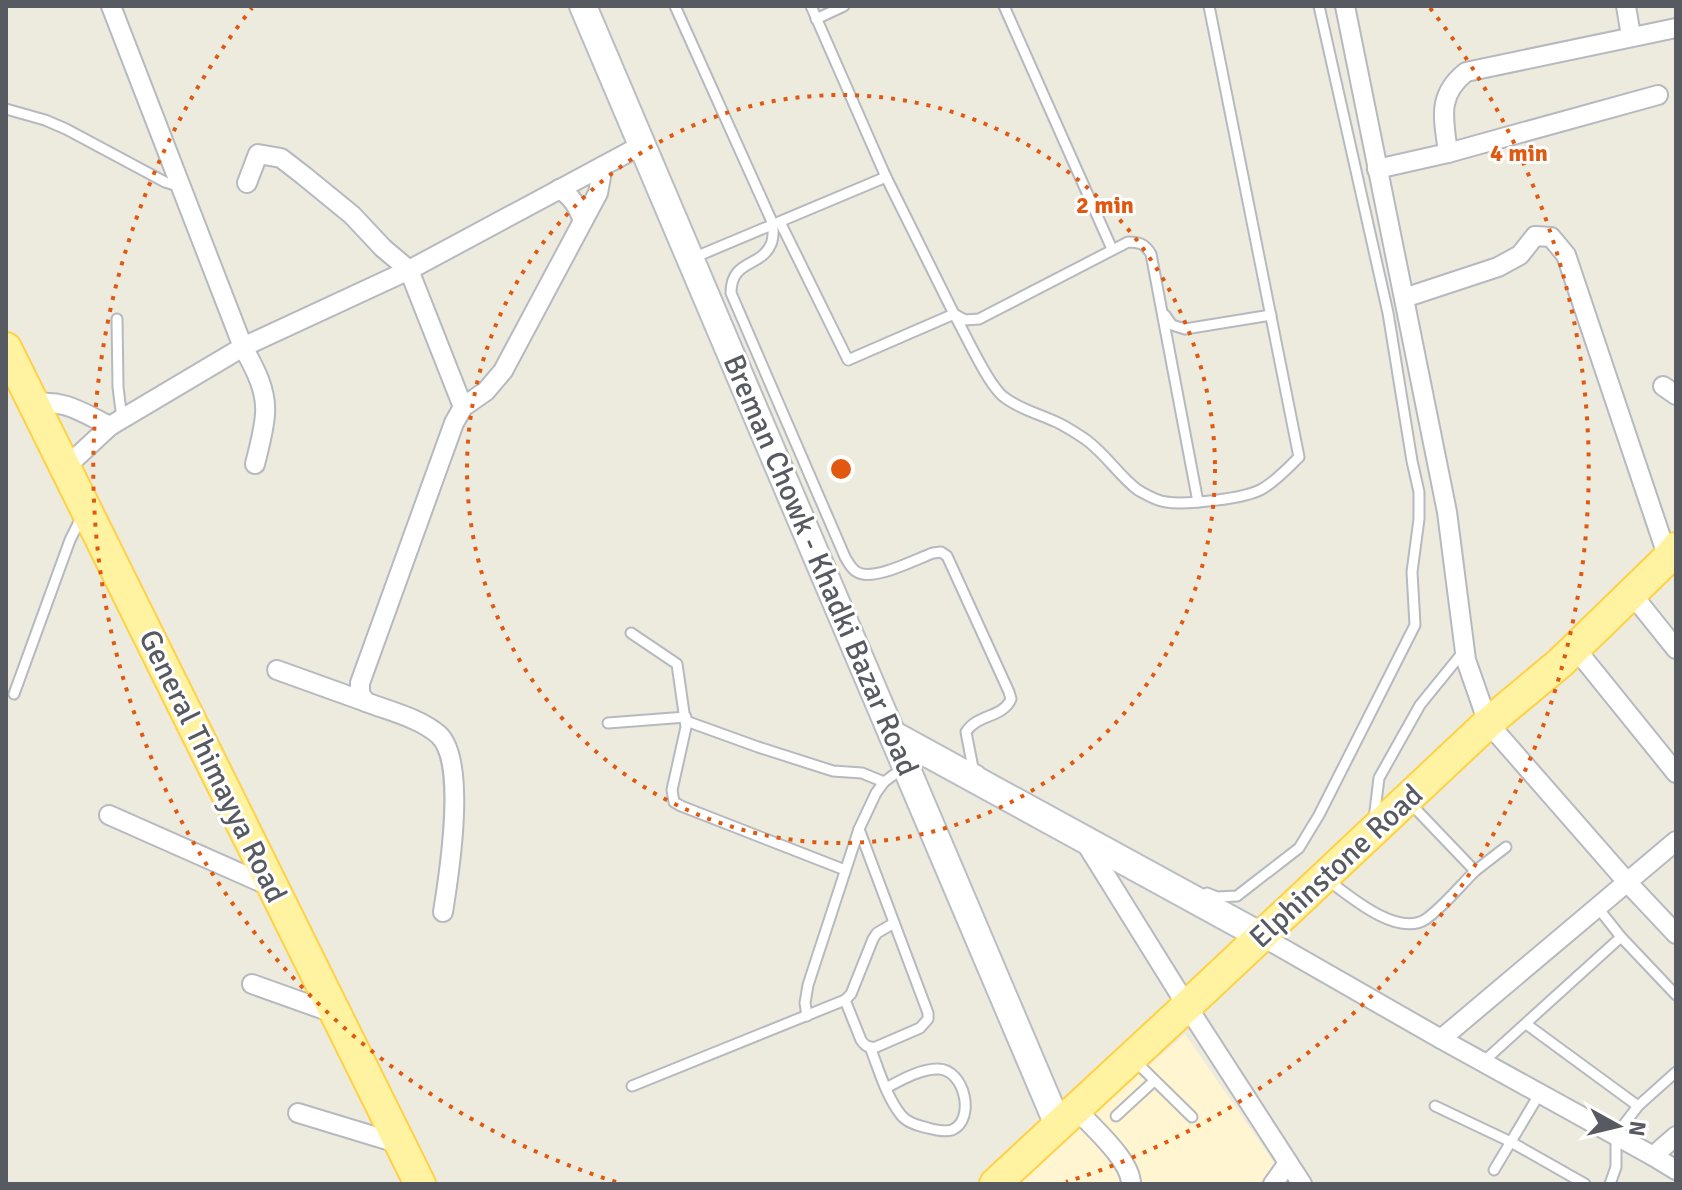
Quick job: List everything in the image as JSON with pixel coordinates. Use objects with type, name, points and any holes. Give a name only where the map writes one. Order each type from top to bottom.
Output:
[{"type":"main road","name":"Breman Chowk - Khadki Bazar Road","points":[[583,6],[892,734],[1067,1117]]},
{"type":"main road","name":"General Thimayya Road","points":[[9,361],[66,467],[420,1184]]},
{"type":"main road","name":"Elphinstone Road","points":[[1010,1179],[1067,1117],[1488,723],[1673,558]]},
{"type":"main road","points":[[892,734],[1261,936]]},
{"type":"street","points":[[111,6],[243,347],[256,370],[265,413],[255,464]]},
{"type":"street","points":[[1345,6],[1447,512],[1466,660],[1488,723],[1676,934]]},
{"type":"street","points":[[1626,6],[1631,36]]},
{"type":"street","points":[[1448,153],[1443,110],[1447,93],[1466,72],[1676,28]]},
{"type":"street","points":[[1377,169],[1448,153],[1658,95]]},
{"type":"street","points":[[66,467],[116,422],[243,347],[409,270],[642,145]]},
{"type":"street","points":[[247,183],[258,154],[281,158],[352,215],[409,270],[463,407]]},
{"type":"street","points":[[366,702],[360,694],[360,683],[454,423],[463,407],[486,391],[503,371],[598,193],[603,166]]},
{"type":"street","points":[[559,189],[568,194],[583,221]]},
{"type":"street","points":[[1404,298],[1498,267],[1520,255],[1535,236],[1551,237],[1566,255],[1673,558]]},
{"type":"street","points":[[32,404],[47,401],[62,403],[116,422]]},
{"type":"street","points":[[1631,593],[1676,649]]},
{"type":"street","points":[[1575,648],[1676,773]]},
{"type":"street","points":[[277,670],[429,726],[442,738],[450,752],[452,771],[452,855],[443,912]]},
{"type":"street","points":[[109,815],[274,888]]},
{"type":"street","points":[[1083,839],[1302,1184]]},
{"type":"street","points":[[1441,1039],[1676,841]]},
{"type":"street","points":[[1261,936],[1676,1170]]},
{"type":"street","points":[[252,984],[336,1014]]},
{"type":"street","points":[[298,1113],[400,1144]]},
{"type":"street","points":[[1067,1117],[1120,1158],[1131,1177],[1131,1184]]},
{"type":"street","points":[[1653,1156],[1676,1136]]},
{"type":"street","points":[[1273,1184],[1288,1163]]},
{"type":"lane","points":[[675,6],[777,223],[848,360],[954,314]]},
{"type":"lane","points":[[811,6],[886,177],[954,314],[1002,396],[1085,439],[1134,487],[1153,499],[1165,502],[1198,502],[1261,489],[1299,457],[1209,6]]},
{"type":"lane","points":[[816,19],[844,6]]},
{"type":"lane","points":[[1004,6],[1112,249]]},
{"type":"lane","points":[[1198,889],[1217,897],[1237,896],[1299,848],[1319,815],[1415,625],[1412,572],[1419,492],[1388,313],[1319,6]]},
{"type":"lane","points":[[6,109],[66,129],[157,178],[181,187]]},
{"type":"lane","points":[[690,259],[886,177]]},
{"type":"lane","points":[[777,223],[768,249],[734,274],[731,293],[845,557],[859,574],[868,576],[933,553],[941,552],[947,556],[1011,699],[1008,706],[977,720],[966,732],[973,768],[1130,852]]},
{"type":"lane","points":[[954,314],[965,320],[979,319],[1128,242],[1146,246],[1151,254],[1163,312],[1198,502]]},
{"type":"lane","points":[[1163,312],[1172,325],[1185,329],[1271,315]]},
{"type":"lane","points":[[116,422],[117,319]]},
{"type":"lane","points":[[14,694],[70,540],[86,508]]},
{"type":"lane","points":[[631,633],[677,664],[686,727],[672,790],[674,802],[845,870]]},
{"type":"lane","points":[[1373,832],[1379,778],[1420,705],[1465,650]]},
{"type":"lane","points":[[608,723],[686,719],[833,771],[862,773],[884,782]]},
{"type":"lane","points":[[807,1016],[805,1003],[808,985],[859,829],[884,782],[906,766]]},
{"type":"lane","points":[[1407,800],[1475,871]]},
{"type":"lane","points":[[845,1000],[861,1040],[870,1047],[920,1028],[928,1019],[859,829]]},
{"type":"lane","points":[[1325,877],[1364,908],[1412,925],[1424,920],[1475,871],[1506,847]]},
{"type":"lane","points":[[1598,908],[1676,995]]},
{"type":"lane","points":[[632,1086],[845,1000],[851,994],[873,939],[894,923]]},
{"type":"lane","points":[[1483,1062],[1621,937]]},
{"type":"lane","points":[[1526,1024],[1638,1106]]},
{"type":"lane","points":[[870,1047],[886,1088],[902,1117],[916,1125],[948,1131],[956,1129],[963,1118],[966,1099],[959,1082],[949,1071],[936,1069],[886,1088]]},
{"type":"lane","points":[[1132,1058],[1192,1117]]},
{"type":"lane","points":[[1610,1184],[1616,1167],[1616,1135],[1638,1106],[1676,1072]]},
{"type":"lane","points":[[1116,1116],[1154,1081]]},
{"type":"lane","points":[[1494,1170],[1540,1093]]},
{"type":"lane","points":[[1435,1106],[1511,1142],[1585,1184]]},
{"type":"shaded area","points":[[1185,1034],[1282,1174],[1282,1184],[1013,1184]]}]
